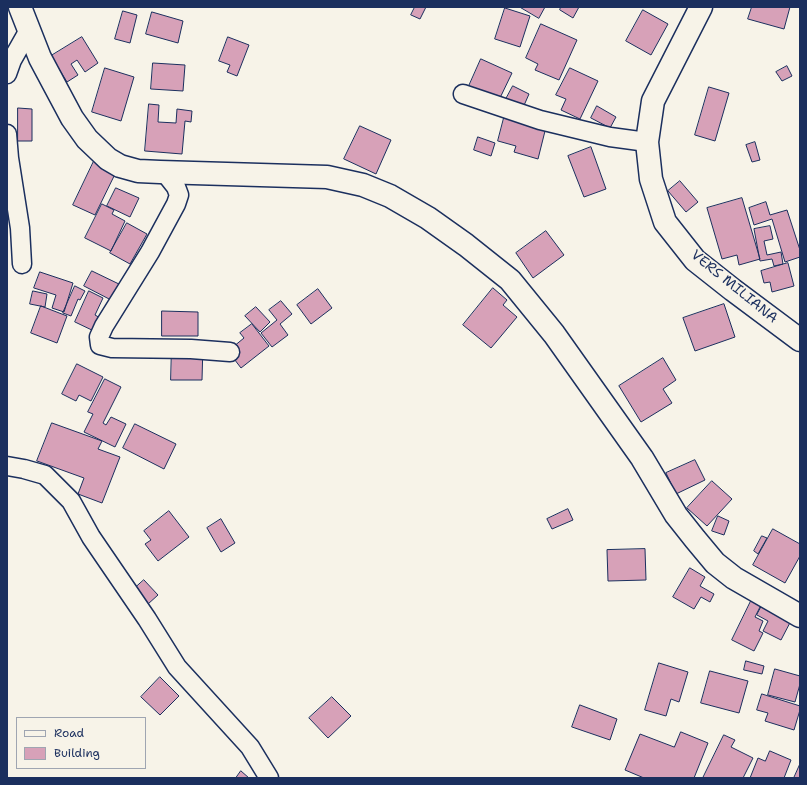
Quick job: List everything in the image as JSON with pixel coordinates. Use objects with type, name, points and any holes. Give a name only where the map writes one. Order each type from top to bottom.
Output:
[{"type":"main road","points":[[20,7],[40,58],[72,118],[87,138],[108,159],[120,166],[138,171],[165,173],[327,177],[363,185],[390,196],[428,218],[466,245],[510,280],[554,334],[642,458],[676,515],[715,563],[734,578],[800,616]]},
{"type":"main road","name":"VERS MILIANA","points":[[701,7],[653,101],[647,142],[651,179],[664,222],[695,260],[800,340]]},
{"type":"street","points":[[7,74],[12,60],[28,30]]},
{"type":"street","points":[[463,94],[540,120],[610,137],[647,142]]},
{"type":"street","points":[[7,134],[9,158],[20,228],[22,264]]},
{"type":"street","points":[[165,173],[176,187],[179,195],[176,204],[150,252],[104,326],[99,337],[100,345],[112,348],[191,349],[230,352]]},
{"type":"street","points":[[7,466],[45,475],[71,501],[92,537],[177,667],[250,747],[269,778]]},
{"type":"building","points":[[415,7],[426,7],[420,19],[411,15]]},
{"type":"building","points":[[520,7],[545,7],[539,18]]},
{"type":"building","points":[[561,7],[579,7],[573,18],[560,10]]},
{"type":"building","points":[[752,7],[790,7],[784,29],[748,19]]},
{"type":"building","points":[[505,8],[530,16],[520,47],[495,39]]},
{"type":"building","points":[[643,10],[668,24],[651,55],[626,41]]},
{"type":"building","points":[[123,11],[137,15],[130,43],[115,39]]},
{"type":"building","points":[[152,12],[183,21],[178,43],[146,34]]},
{"type":"building","points":[[541,24],[577,40],[559,80],[535,70],[538,64],[526,58]]},
{"type":"building","points":[[82,37],[98,63],[85,72],[77,60],[71,64],[78,75],[67,82],[51,56]]},
{"type":"building","points":[[228,37],[249,45],[237,76],[227,72],[230,65],[219,61]]},
{"type":"building","points":[[481,59],[512,73],[499,100],[469,86]]},
{"type":"building","points":[[153,63],[185,65],[183,91],[151,89]]},
{"type":"building","points":[[787,66],[792,76],[782,81],[776,72]]},
{"type":"building","points":[[105,68],[134,77],[121,121],[92,112]]},
{"type":"building","points":[[570,68],[598,81],[580,119],[561,110],[566,99],[556,95]]},
{"type":"building","points":[[513,86],[529,94],[522,110],[505,101]]},
{"type":"building","points":[[709,87],[729,93],[715,141],[695,135]]},
{"type":"building","points":[[149,104],[159,105],[158,122],[176,123],[177,109],[192,111],[191,122],[185,121],[182,154],[145,151]]},
{"type":"building","points":[[597,106],[616,117],[610,128],[591,118]]},
{"type":"building","points":[[18,108],[32,109],[32,141],[18,141]]},
{"type":"building","points":[[505,114],[548,119],[538,159],[514,152],[516,146],[498,141]]},
{"type":"building","points":[[360,126],[391,140],[376,174],[344,159]]},
{"type":"building","points":[[478,137],[495,143],[491,156],[474,150]]},
{"type":"building","points":[[755,142],[760,160],[752,162],[746,145]]},
{"type":"building","points":[[591,147],[606,189],[584,197],[568,156]]},
{"type":"building","points":[[95,159],[117,170],[95,215],[73,205]]},
{"type":"building","points":[[680,181],[698,202],[686,212],[668,191]]},
{"type":"building","points":[[116,188],[139,198],[130,217],[107,206]]},
{"type":"building","points":[[742,198],[760,259],[739,265],[737,255],[722,259],[707,208]]},
{"type":"building","points":[[766,202],[770,215],[787,210],[800,250],[800,257],[785,262],[772,219],[754,225],[749,208]]},
{"type":"building","points":[[102,204],[114,210],[112,214],[125,221],[111,251],[85,238]]},
{"type":"building","points":[[127,223],[147,234],[130,264],[110,253]]},
{"type":"building","points":[[770,226],[773,239],[764,241],[767,255],[781,252],[783,264],[774,266],[772,259],[760,261],[754,229]]},
{"type":"building","points":[[546,231],[564,255],[533,278],[516,253]]},
{"type":"building","points":[[788,263],[794,286],[772,292],[770,282],[764,283],[761,271]]},
{"type":"building","points":[[92,271],[121,285],[113,301],[84,286]]},
{"type":"building","points":[[40,272],[73,283],[64,312],[52,308],[56,295],[34,288]]},
{"type":"building","points":[[75,286],[85,291],[80,300],[78,299],[71,316],[63,313]]},
{"type":"building","points":[[493,288],[507,300],[503,305],[517,317],[491,348],[463,325]]},
{"type":"building","points":[[318,289],[332,308],[311,324],[297,305]]},
{"type":"building","points":[[33,291],[47,294],[45,307],[30,304]]},
{"type":"building","points":[[89,291],[103,298],[95,315],[102,319],[96,332],[75,322]]},
{"type":"building","points":[[281,301],[292,314],[280,324],[288,335],[272,347],[261,333],[277,320],[269,310]]},
{"type":"building","points":[[724,304],[735,337],[695,351],[683,318]]},
{"type":"building","points":[[41,306],[67,316],[57,343],[31,333]]},
{"type":"building","points":[[256,307],[270,322],[260,332],[245,316]]},
{"type":"building","points":[[162,311],[198,312],[198,336],[162,336]]},
{"type":"building","points":[[252,324],[269,346],[241,368],[228,351],[244,338],[240,333]]},
{"type":"building","points":[[172,344],[203,344],[202,380],[171,380]]},
{"type":"building","points":[[663,358],[676,380],[663,389],[672,403],[641,422],[619,386]]},
{"type":"building","points":[[77,364],[103,377],[91,401],[79,395],[76,401],[62,394]]},
{"type":"building","points":[[105,379],[121,387],[103,423],[106,425],[111,417],[126,424],[115,447],[84,432],[93,414],[88,412]]},
{"type":"building","points":[[52,423],[102,441],[98,449],[120,457],[102,503],[78,494],[84,478],[37,461]]},
{"type":"building","points":[[135,424],[176,444],[164,469],[123,448]]},
{"type":"building","points":[[695,460],[705,480],[676,494],[666,473]]},
{"type":"building","points":[[712,481],[732,499],[707,526],[687,508]]},
{"type":"building","points":[[568,509],[573,520],[552,529],[547,519]]},
{"type":"building","points":[[169,511],[189,537],[158,561],[145,544],[151,540],[144,531]]},
{"type":"building","points":[[718,516],[729,521],[724,535],[712,531]]},
{"type":"building","points":[[221,519],[235,543],[221,552],[207,528]]},
{"type":"building","points":[[773,529],[800,544],[800,556],[785,583],[753,565]]},
{"type":"building","points":[[762,536],[767,538],[758,554],[754,551]]},
{"type":"building","points":[[645,549],[646,580],[608,581],[607,550]]},
{"type":"building","points":[[690,568],[705,577],[700,586],[714,594],[710,602],[701,597],[694,609],[673,597]]},
{"type":"building","points":[[144,580],[158,595],[148,604],[134,589]]},
{"type":"building","points":[[766,598],[795,613],[781,640],[763,631],[768,621],[757,615]]},
{"type":"building","points":[[752,599],[762,603],[755,617],[763,621],[759,631],[763,633],[754,651],[732,640]]},
{"type":"building","points":[[746,661],[764,666],[762,674],[744,670]]},
{"type":"building","points":[[659,663],[688,672],[679,702],[671,699],[666,716],[645,710]]},
{"type":"building","points":[[775,669],[800,676],[800,684],[795,702],[768,695]]},
{"type":"building","points":[[710,671],[748,681],[739,713],[701,703]]},
{"type":"building","points":[[160,677],[179,696],[160,715],[141,697]]},
{"type":"building","points":[[762,694],[800,706],[794,730],[765,721],[768,713],[757,710]]},
{"type":"building","points":[[332,697],[351,716],[328,738],[309,718]]},
{"type":"building","points":[[580,705],[617,719],[610,740],[572,727]]},
{"type":"building","points":[[681,732],[708,743],[694,778],[644,778],[625,770],[640,734],[674,747]]},
{"type":"building","points":[[724,735],[735,740],[731,747],[753,758],[743,778],[703,778]]},
{"type":"building","points":[[770,751],[791,760],[784,778],[750,778],[758,758],[765,761]]},
{"type":"building","points":[[800,764],[800,778],[794,778]]},
{"type":"building","points":[[241,771],[249,778],[236,778]]}]
